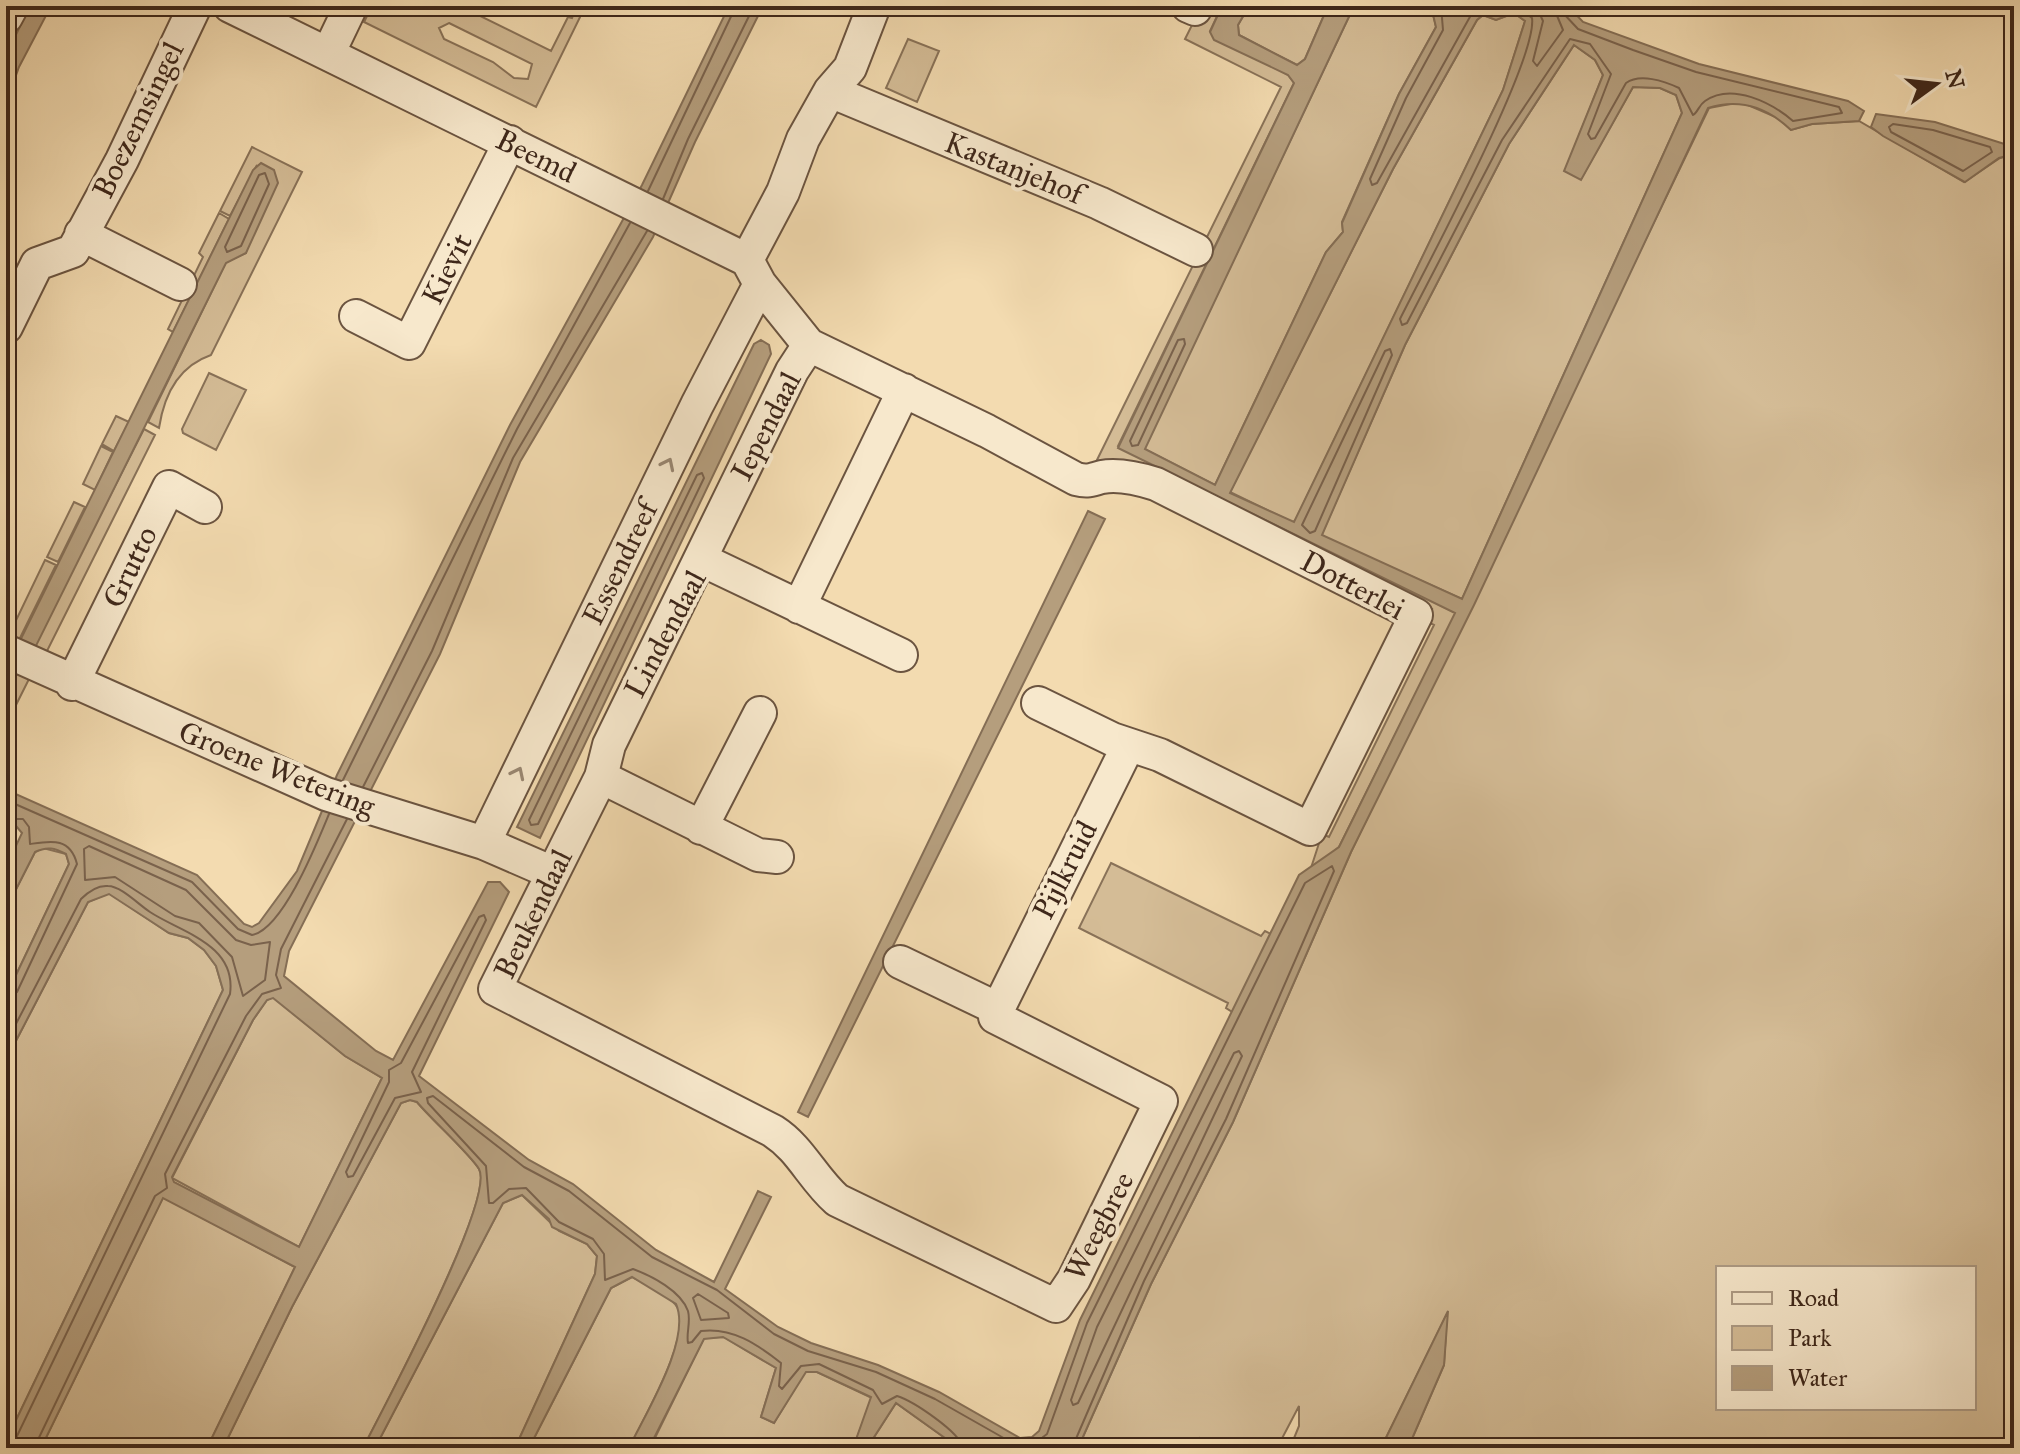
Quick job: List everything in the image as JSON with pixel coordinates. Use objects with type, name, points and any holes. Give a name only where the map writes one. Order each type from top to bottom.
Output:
[{"type":"street","points":[[6,17],[12,6]]},
{"type":"street","name":"Boezemsingel","points":[[6,327],[37,264],[73,251],[122,160],[195,6]]},
{"type":"street","name":"Beemd","points":[[230,6],[670,222],[754,272],[809,345]]},
{"type":"street","points":[[328,54],[351,6]]},
{"type":"street","name":"Essendreef","points":[[484,843],[697,405],[754,272],[803,139],[830,91],[850,68],[874,6]]},
{"type":"street","name":"Kastanjehof","points":[[830,91],[1099,203],[1196,250]]},
{"type":"street","name":"Kievit","points":[[356,316],[409,343],[510,142]]},
{"type":"street","name":"Boezemsingel","points":[[81,234],[180,284]]},
{"type":"street","name":"Iependaal","points":[[700,559],[792,371],[809,345],[1076,479]]},
{"type":"street","points":[[799,607],[904,390]]},
{"type":"street","name":"Dotterlei","points":[[1076,479],[1090,482],[1102,477],[1140,479],[1156,484],[1416,615],[1310,829],[1160,755],[1128,746]]},
{"type":"street","name":"Grutto","points":[[72,684],[169,487],[205,507]]},
{"type":"street","name":"Lindendaal","points":[[601,777],[609,745],[700,559],[901,655]]},
{"type":"street","name":"Groene Wetering","points":[[6,651],[72,684],[326,794],[484,843],[553,873]]},
{"type":"street","points":[[1038,703],[1128,746]]},
{"type":"street","points":[[701,828],[760,713]]},
{"type":"street","name":"Pijlkruid","points":[[1001,1002],[1128,746]]},
{"type":"street","points":[[601,777],[758,855],[777,857]]},
{"type":"street","name":"Beukendaal","points":[[601,777],[495,989],[773,1131]]},
{"type":"street","name":"Weegbree","points":[[773,1131],[792,1143],[815,1181],[837,1200],[1056,1306],[1074,1279],[1161,1101],[995,1017],[1001,1002],[900,962]]},
{"type":"green space","points":[[372,6],[460,6],[551,51],[568,17],[572,18],[576,8],[583,11],[536,107],[364,22]],"holes":[[[449,23],[532,64],[528,79],[514,78],[493,62],[444,39],[439,28]]]},
{"type":"green space","points":[[1212,6],[1220,10],[1210,31],[1288,75],[1294,83],[1118,446],[1456,613],[1339,847],[1310,871],[1322,834],[1329,837],[1434,625],[1426,621],[1432,609],[1150,470],[1095,464],[1281,87],[1185,39],[1200,9]]},
{"type":"green space","points":[[1249,6],[1328,6],[1305,59],[1297,65],[1239,35],[1238,25]]},
{"type":"green space","points":[[1354,6],[1431,6],[1436,27],[1399,94],[1342,222],[1343,232],[1326,252],[1215,485],[1144,449]]},
{"type":"green space","points":[[1514,13],[1525,21],[1503,90],[1294,523],[1230,492],[1393,169],[1477,20],[1483,15],[1496,20]]},
{"type":"green space","points":[[908,39],[939,51],[917,102],[886,88]]},
{"type":"green space","points":[[1574,45],[1595,60],[1603,75],[1565,171],[1581,179],[1633,87],[1660,88],[1676,95],[1682,113],[1462,599],[1321,536],[1405,345],[1509,144]]},
{"type":"green space","points":[[1741,102],[1778,118],[1791,130],[1812,124],[1859,121],[1964,182],[2000,158],[2014,154],[2014,336],[2010,344],[2014,345],[2014,1448],[1408,1448],[1444,1365],[1447,1314],[1381,1448],[1290,1448],[1299,1426],[1299,1406],[1277,1448],[1194,1448],[1198,1438],[1170,1444],[1167,1448],[1078,1448],[1151,1284],[1233,1122],[1351,852],[1709,108]]},
{"type":"green space","points":[[252,147],[302,172],[211,355],[190,366],[175,383],[159,428],[148,422],[226,262],[246,253],[257,165],[230,216],[220,211]]},
{"type":"green space","points":[[219,213],[229,219],[173,332],[168,329],[203,257],[199,253]]},
{"type":"green space","points":[[209,373],[246,390],[216,450],[183,433],[182,429]]},
{"type":"green space","points":[[116,416],[129,422],[114,451],[102,444]]},
{"type":"green space","points":[[144,429],[155,435],[45,655],[32,649]]},
{"type":"green space","points":[[101,446],[113,452],[95,490],[83,484]]},
{"type":"green space","points":[[74,502],[85,507],[58,562],[47,557]]},
{"type":"green space","points":[[45,560],[56,565],[18,642],[8,637]]},
{"type":"green space","points":[[6,669],[32,673],[6,725]]},
{"type":"green space","points":[[43,848],[66,854],[69,864],[6,996],[6,909],[35,852]]},
{"type":"green space","points":[[1111,863],[1261,936],[1265,931],[1273,935],[1234,1013],[1226,1008],[1228,1003],[1079,928]]},
{"type":"green space","points":[[109,893],[169,933],[188,938],[204,950],[216,966],[223,990],[6,1441],[6,1060],[88,902]]},
{"type":"green space","points":[[273,997],[345,1056],[382,1078],[299,1247],[172,1178],[253,1020],[267,1000]]},
{"type":"green space","points":[[410,1100],[417,1102],[479,1169],[480,1188],[471,1219],[435,1305],[363,1448],[223,1448],[292,1307],[401,1103]]},
{"type":"green space","points":[[522,1195],[559,1231],[587,1244],[597,1256],[595,1274],[515,1448],[375,1448],[503,1203]]},
{"type":"green space","points":[[163,1197],[295,1267],[207,1448],[41,1448]]},
{"type":"green space","points":[[632,1277],[671,1300],[680,1316],[674,1353],[629,1448],[529,1448],[611,1288]]},
{"type":"green space","points":[[724,1337],[776,1368],[761,1417],[774,1423],[805,1372],[817,1372],[872,1398],[853,1448],[650,1448],[704,1338]]},
{"type":"green space","points":[[896,1403],[959,1448],[867,1448]]},
{"type":"water","points":[[30,6],[51,6],[19,67],[6,103],[6,55]]},
{"type":"water","points":[[729,6],[763,6],[695,142],[653,237],[520,462],[440,654],[289,951],[284,976],[376,1051],[393,1060],[488,882],[500,882],[509,892],[419,1076],[529,1160],[573,1184],[656,1250],[714,1282],[758,1191],[771,1197],[725,1289],[778,1327],[811,1343],[878,1365],[939,1392],[1020,1438],[1032,1437],[1039,1431],[1080,1320],[1299,875],[1339,847],[1455,613],[1118,448],[1294,83],[1288,75],[1214,40],[1210,32],[1222,6],[1249,6],[1238,25],[1239,35],[1297,65],[1305,59],[1328,6],[1354,6],[1145,449],[1215,485],[1326,252],[1343,232],[1342,223],[1399,94],[1436,27],[1431,6],[1568,6],[1583,22],[1699,64],[1848,101],[1864,111],[1859,121],[1812,124],[1791,130],[1773,116],[1753,107],[1731,104],[1708,108],[1474,605],[1351,852],[1233,1122],[1151,1284],[1078,1448],[959,1448],[896,1403],[867,1448],[853,1448],[871,1397],[817,1372],[806,1372],[774,1423],[761,1417],[776,1368],[723,1337],[704,1339],[649,1448],[629,1448],[664,1377],[678,1337],[679,1319],[676,1304],[632,1277],[611,1288],[529,1448],[515,1448],[595,1274],[597,1256],[587,1244],[552,1227],[549,1219],[522,1195],[503,1203],[375,1448],[363,1448],[435,1305],[471,1219],[480,1188],[479,1169],[417,1102],[410,1100],[401,1103],[292,1307],[223,1448],[207,1448],[295,1267],[163,1198],[41,1448],[6,1448],[6,1441],[223,990],[216,966],[204,950],[188,938],[169,933],[109,894],[88,902],[6,1060],[6,996],[69,864],[66,854],[58,850],[47,848],[35,852],[6,909],[6,867],[22,833],[16,826],[6,841],[6,795],[9,791],[197,875],[244,924],[252,927],[259,923],[297,871],[337,775],[510,425],[642,185]],"holes":[[[1514,13],[1525,21],[1503,90],[1294,522],[1230,493],[1393,169],[1477,20],[1483,15],[1496,20]],[[1574,45],[1595,60],[1603,75],[1564,171],[1581,180],[1633,87],[1660,88],[1676,95],[1682,113],[1462,599],[1322,535],[1405,345],[1509,144]],[[273,998],[345,1056],[382,1078],[299,1247],[174,1182],[172,1177],[253,1020],[267,1000]]]},
{"type":"water","points":[[1876,114],[1935,122],[2014,147],[2014,154],[1999,158],[1965,182],[1871,127]]},
{"type":"water","points":[[261,163],[274,170],[278,183],[246,253],[226,263],[23,672],[6,669],[253,170]]},
{"type":"water","points":[[761,340],[769,345],[771,354],[540,838],[517,827],[754,344]]},
{"type":"water","points":[[1088,511],[1105,519],[808,1117],[798,1112]]},
{"type":"water","points":[[1448,1311],[1444,1365],[1408,1448],[1381,1448]]}]
